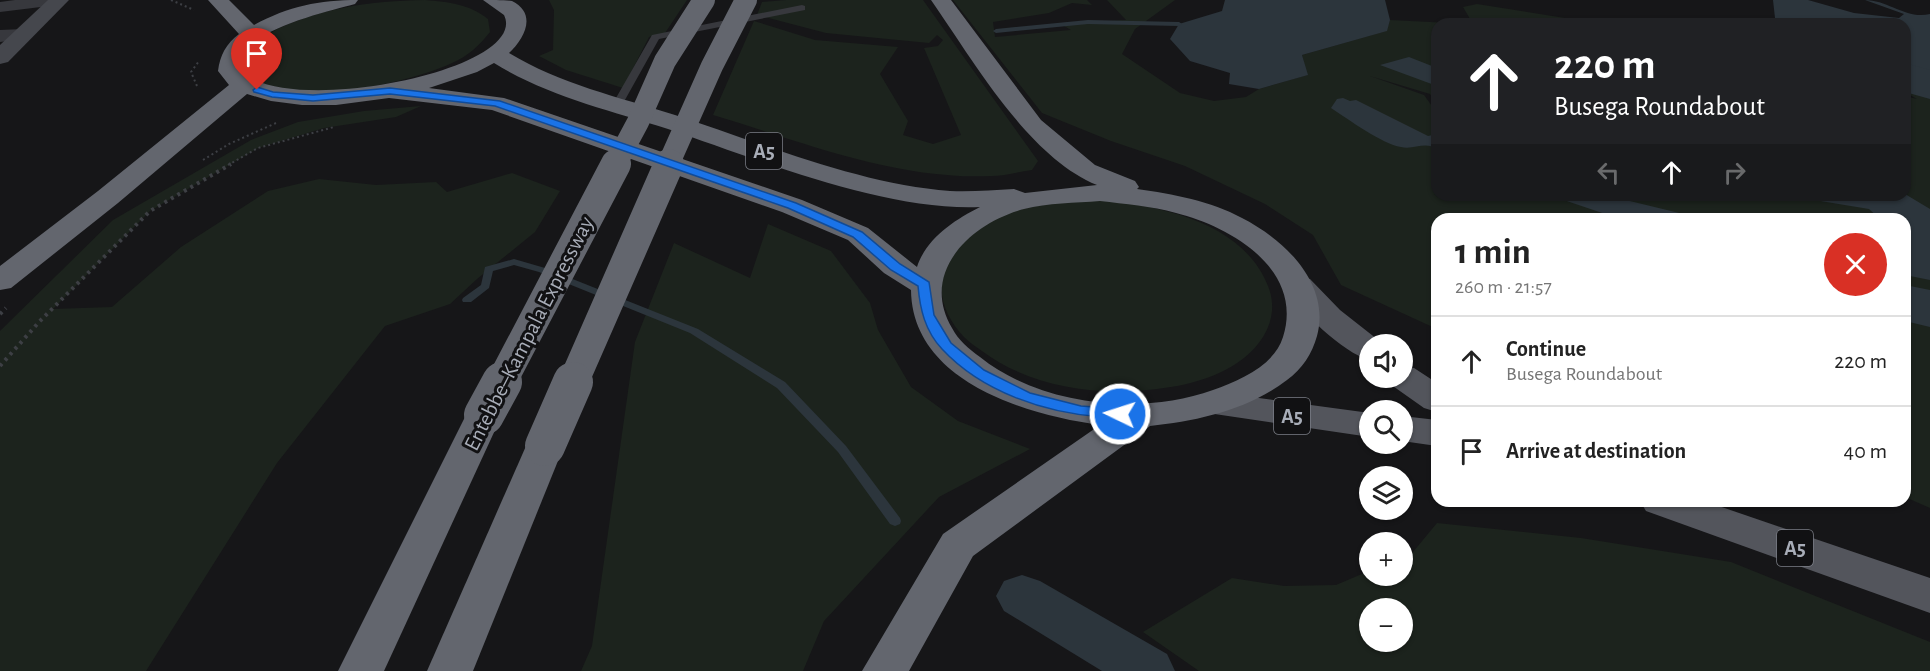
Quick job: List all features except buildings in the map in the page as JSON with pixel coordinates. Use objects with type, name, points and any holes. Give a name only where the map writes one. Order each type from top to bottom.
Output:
[{"type":"highway","points":[[219,0],[252,35]]},
{"type":"highway","points":[[7,291],[108,197],[243,86],[229,71],[232,53],[252,35],[296,14],[348,0]]},
{"type":"highway","name":"A5","points":[[243,86],[272,94],[313,98],[390,91],[450,75],[495,54],[510,41],[517,30],[518,19],[512,10],[494,0]]},
{"type":"highway","name":"Entebbe–Kampala Expressway","points":[[361,671],[484,415],[638,122],[665,61],[704,0]]},
{"type":"highway","points":[[450,671],[545,446],[712,66],[746,0]]},
{"type":"highway","points":[[941,0],[1032,125],[1086,171],[1157,198]]},
{"type":"highway","name":"A5","points":[[495,54],[516,68],[581,94],[887,188],[944,198],[1045,197],[1100,193],[1157,198],[1204,211],[1245,231],[1278,256],[1299,286],[1305,320],[1293,353],[1262,383],[1214,404],[1178,412],[1140,415],[1070,408],[1025,396],[979,374],[946,345],[928,315],[924,285],[936,254],[963,228],[1000,208],[1045,197]]},
{"type":"highway","name":"A5","points":[[390,91],[496,103],[772,199],[858,234],[896,267],[924,285]]},
{"type":"highway","points":[[885,671],[958,545],[1140,415]]},
{"type":"main road","name":"A5","points":[[1299,286],[1329,317],[1359,341]]},
{"type":"main road","points":[[1413,384],[1431,396]]},
{"type":"main road","name":"A5","points":[[1214,404],[1359,424]]},
{"type":"main road","points":[[1413,430],[1431,432]]},
{"type":"main road","name":"A5","points":[[1677,507],[1930,596]]},
{"type":"street","points":[[0,7],[58,0]]},
{"type":"street","points":[[0,57],[58,0]]},
{"type":"street","points":[[0,36],[24,34]]},
{"type":"lane","points":[[617,105],[655,37],[802,8]]},
{"type":"path","points":[[171,0],[196,11]]},
{"type":"path","points":[[199,92],[191,72],[203,57]]},
{"type":"path","points":[[202,160],[229,144],[279,122]]},
{"type":"path","points":[[0,366],[39,322],[150,211],[258,148],[334,127]]},
{"type":"path","points":[[0,314],[7,291]]},
{"type":"shaded area","points":[[425,0],[450,3],[474,10],[488,19],[490,32],[473,50],[452,63],[433,71],[382,85],[324,92],[297,92],[273,88],[252,80],[241,68],[243,55],[247,49],[286,25],[325,12],[364,4]]},
{"type":"shaded area","points":[[549,0],[687,0],[665,33],[649,37],[623,88],[566,70],[539,56],[553,50],[554,10]]},
{"type":"shaded area","points":[[923,0],[1038,161],[1032,170],[996,176],[955,176],[920,172],[850,157],[713,115],[754,21],[815,40],[898,47],[880,74],[908,121],[903,135],[933,144],[961,135],[924,48],[938,46],[943,40],[937,35],[929,43],[826,33],[757,15],[762,2]]},
{"type":"shaded area","points":[[953,0],[1087,0],[1092,5],[1072,3],[1049,13],[993,22],[995,37],[1071,30],[1061,24],[1126,20],[1107,0],[1175,0],[1135,29],[1122,54],[1180,93],[1214,101],[1246,97],[1259,89],[1307,75],[1302,55],[1386,31],[1390,20],[1431,22],[1431,96],[1370,76],[1424,95],[1431,105],[1431,201],[1911,201],[1911,98],[1917,99],[1911,96],[1911,73],[1930,86],[1930,508],[1911,500],[1911,213],[1431,213],[1431,326],[1341,285],[1313,235],[1265,204],[1185,166],[1111,141],[1042,113]]},
{"type":"shaded area","points":[[1225,0],[1385,0],[1390,20],[1387,31],[1302,55],[1308,75],[1259,89],[1229,84],[1230,73],[1190,61],[1170,39],[1179,24],[1222,11]]},
{"type":"shaded area","points":[[1773,0],[1808,0],[1854,13],[1899,18],[1775,18]]},
{"type":"shaded area","points":[[1865,0],[1882,3],[1913,14],[1930,14],[1930,86],[1911,73],[1911,18],[1899,18],[1904,14]]},
{"type":"shaded area","points":[[1477,4],[1565,18],[1469,18],[1463,7]]},
{"type":"shaded area","points":[[1409,57],[1431,66],[1431,84],[1380,65]]},
{"type":"shaded area","points":[[1337,99],[1356,100],[1428,136],[1431,135],[1431,147],[1401,147],[1375,136],[1331,108]]},
{"type":"shaded area","points":[[421,106],[396,117],[324,128],[258,148],[150,211],[53,309],[112,307],[181,247],[268,191],[319,179],[376,185],[436,182],[447,192],[512,173],[560,191],[535,232],[450,304],[385,326],[277,463],[146,671],[0,671],[0,331],[113,220],[251,140],[298,122],[364,111]]},
{"type":"shaded area","points":[[1911,198],[1930,209],[1930,280],[1911,276],[1911,213],[1873,213],[1869,209],[1820,201],[1911,201]]},
{"type":"shaded area","points":[[1099,200],[1147,207],[1197,221],[1219,232],[1239,246],[1256,264],[1268,286],[1272,299],[1272,312],[1263,337],[1244,358],[1205,379],[1177,386],[1140,391],[1093,390],[1046,382],[1023,374],[1002,364],[964,337],[946,309],[942,284],[943,275],[952,253],[967,236],[985,223],[1030,207]]},
{"type":"shaded area","points":[[1567,201],[1630,201],[1679,213],[1602,213]]},
{"type":"shaded area","points":[[768,224],[831,251],[870,303],[878,330],[911,387],[958,421],[1030,449],[939,497],[824,621],[803,671],[581,671],[592,646],[635,342],[674,243],[750,278]]},
{"type":"shaded area","points":[[1911,286],[1930,290],[1930,327],[1911,322]]},
{"type":"shaded area","points":[[1437,523],[1581,538],[1731,562],[1930,642],[1930,671],[1199,671],[1143,632],[1232,578],[1284,586],[1336,585],[1359,575],[1359,586],[1413,586],[1413,552]]},
{"type":"waterway","points":[[996,31],[1088,22],[1179,24]]},
{"type":"waterway","points":[[1911,79],[1930,85]]},
{"type":"waterway","points":[[467,300],[486,286],[488,269],[514,262],[542,270],[694,331],[781,385],[842,449],[895,521]]},
{"type":"waterway","points":[[1022,596],[1148,671]]},
{"type":"route","points":[[257,90],[272,94],[313,98],[390,91],[496,103],[568,126],[792,206],[858,234],[896,267],[924,285],[928,315],[946,345],[979,374],[1025,396],[1081,411],[1120,414]]}]
